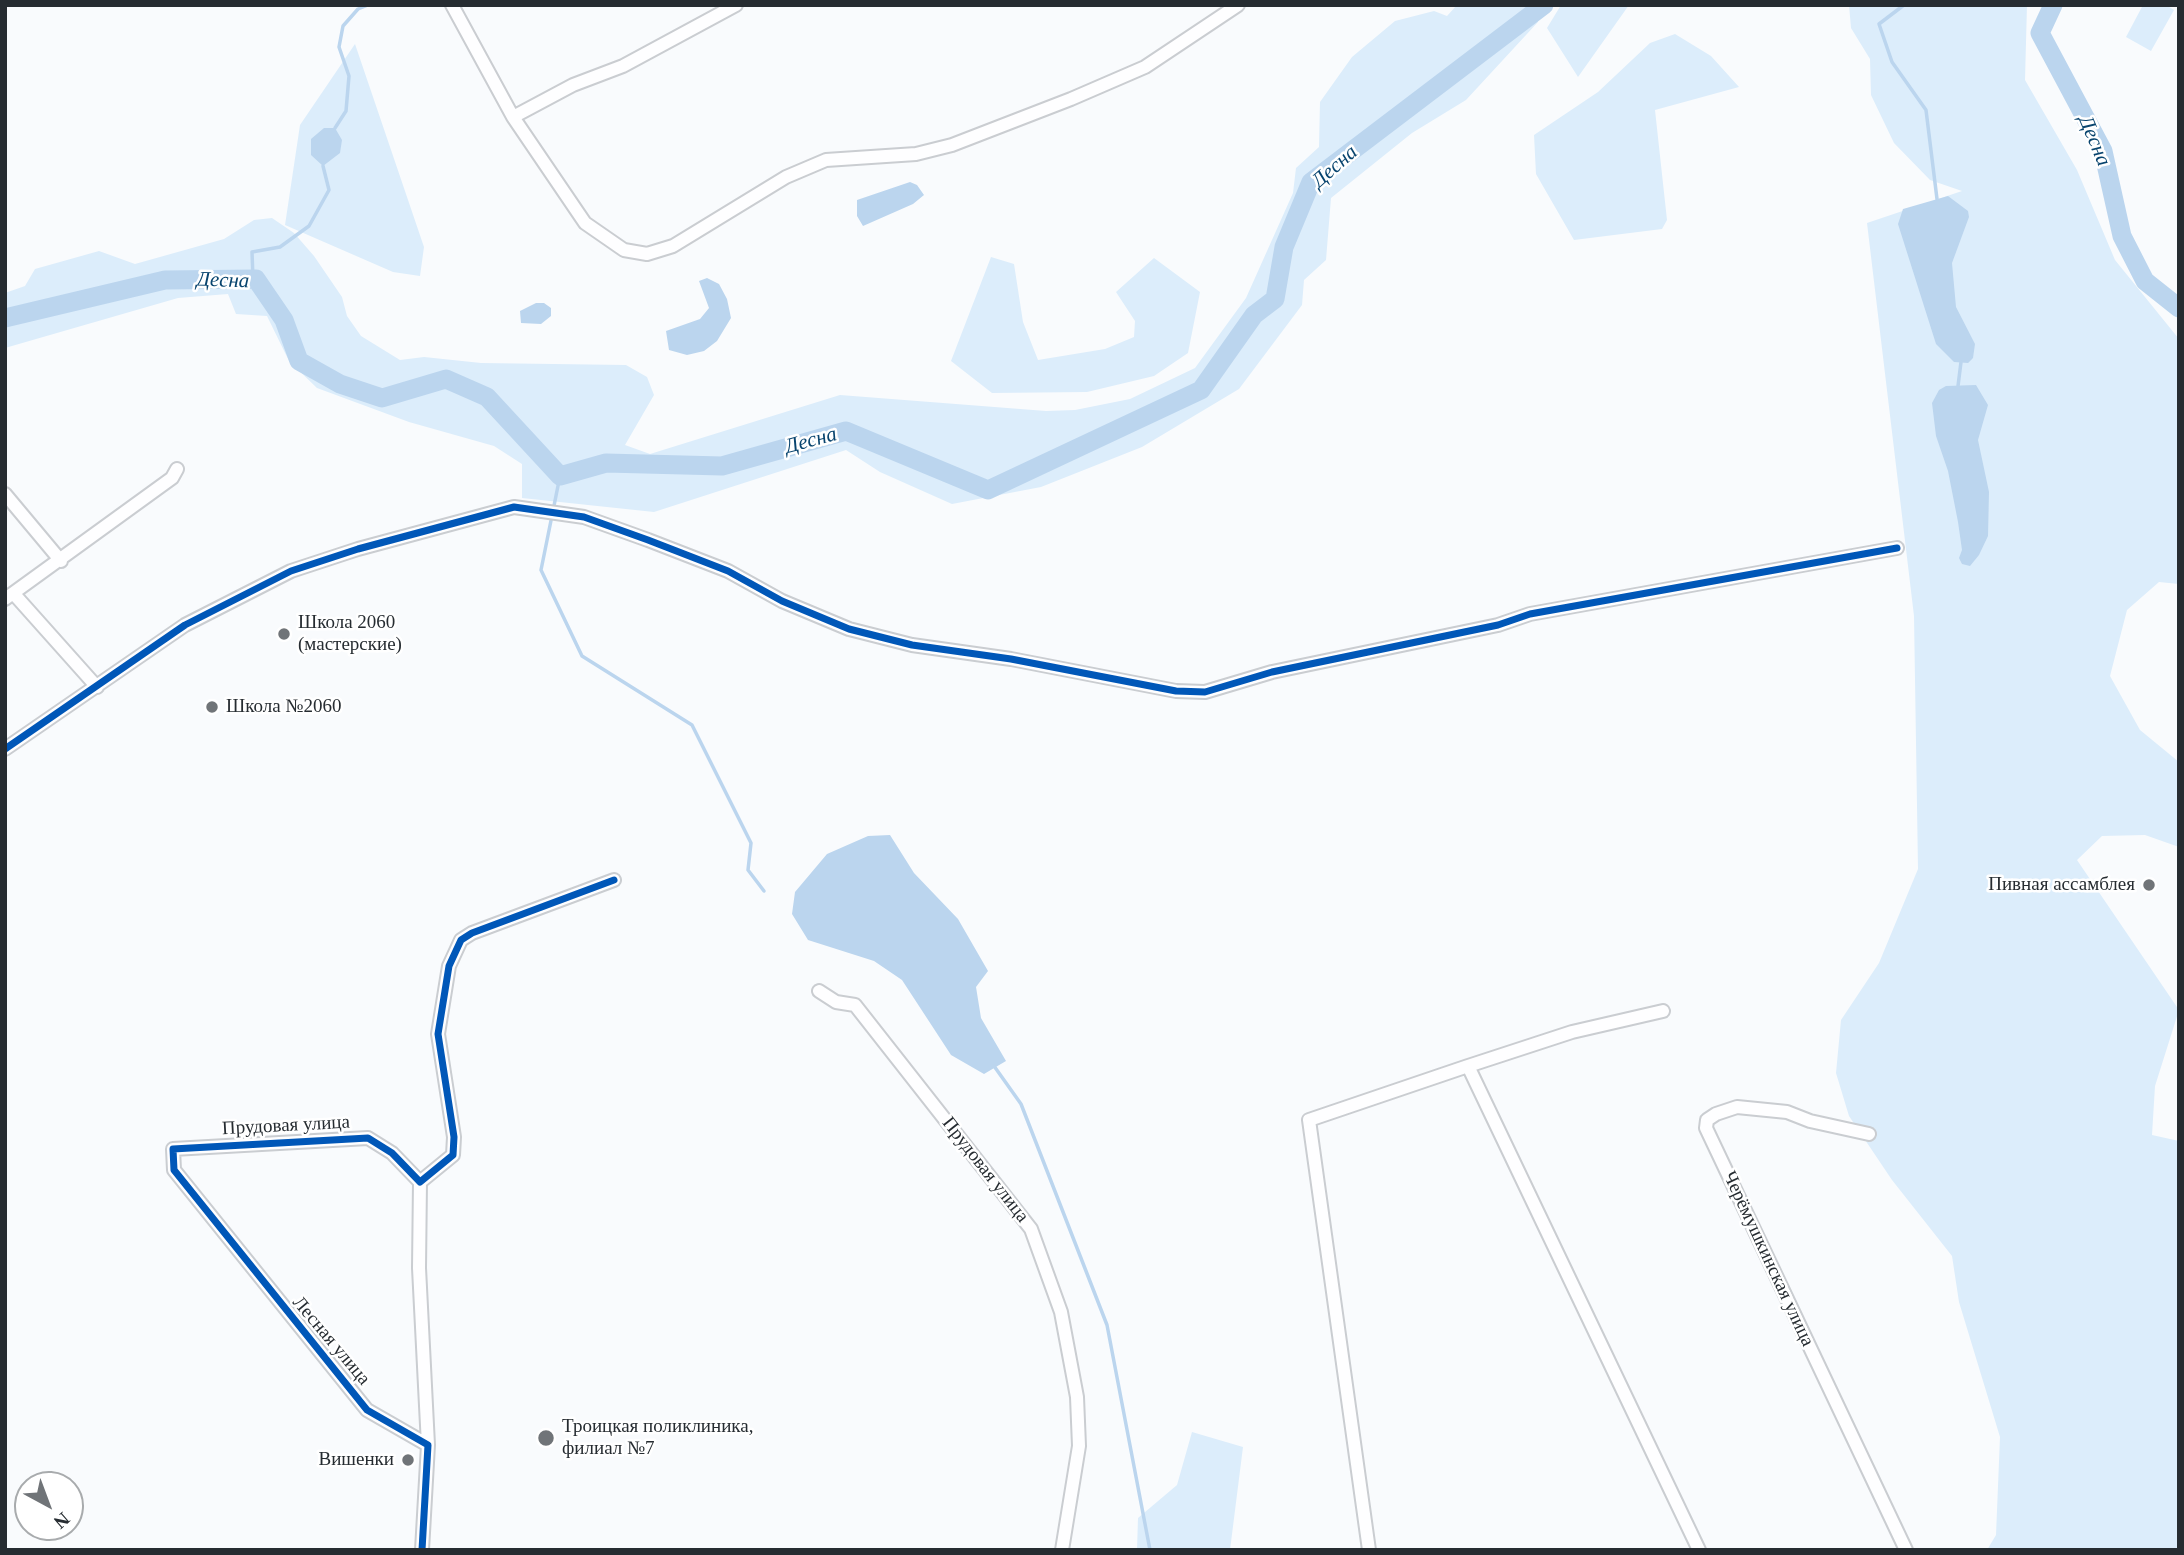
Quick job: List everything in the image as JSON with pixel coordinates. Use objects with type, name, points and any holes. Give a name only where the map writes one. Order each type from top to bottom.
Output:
[{"type":"street","points":[[452,5],[513,117],[584,223],[624,250],[647,254],[673,246],[786,177],[826,160],[916,153],[952,145],[1071,99],[1145,67],[1238,5]]},
{"type":"street","points":[[513,117],[573,85],[623,66],[736,5]]},
{"type":"street","points":[[97,687],[9,597],[172,478],[177,469]]},
{"type":"street","points":[[5,494],[61,561]]},
{"type":"street","points":[[5,749],[185,625],[291,571],[358,549],[514,508],[584,517],[728,571],[782,601],[849,629],[912,645],[1011,659],[1176,691],[1205,692],[1272,672],[1498,625],[1530,614],[1897,548]]},
{"type":"street","points":[[422,1550],[428,1445],[419,1268],[420,1182],[453,1155],[454,1137],[438,1034],[449,966],[461,940],[472,933],[614,880]]},
{"type":"street","name":"Прудовая улица","points":[[819,990],[836,1002],[855,1005],[1031,1229],[1061,1312],[1077,1397],[1079,1446],[1062,1550]]},
{"type":"street","points":[[1369,1550],[1309,1119],[1572,1032],[1663,1012]]},
{"type":"street","points":[[1468,1066],[1699,1550]]},
{"type":"street","name":"Черёмушкинская улица","points":[[1869,1134],[1810,1121],[1787,1112],[1737,1107],[1707,1120],[1706,1128],[1906,1550]]},
{"type":"street","name":"Прудовая улица","points":[[173,1149],[369,1138],[392,1153],[420,1182]]},
{"type":"street","name":"Лесная улица","points":[[173,1149],[174,1170],[368,1410],[428,1445]]},
{"type":"shaded area","points":[[1457,5],[1538,5],[1538,22],[1466,100],[1412,133],[1331,198],[1326,260],[1304,280],[1302,305],[1239,389],[1142,447],[1041,487],[952,504],[880,472],[846,450],[654,512],[522,498],[522,464],[494,446],[409,422],[317,388],[289,361],[267,316],[236,314],[228,294],[178,298],[5,348],[5,293],[25,286],[35,269],[99,251],[135,264],[224,239],[254,220],[272,218],[294,233],[314,256],[342,297],[347,316],[361,336],[400,360],[424,357],[481,363],[626,365],[647,377],[654,395],[625,445],[650,454],[840,395],[1046,411],[1075,410],[1130,399],[1195,368],[1246,298],[1293,193],[1296,168],[1319,147],[1320,102],[1352,57],[1395,21],[1434,11],[1447,16]]},
{"type":"shaded area","points":[[1561,5],[1629,5],[1578,77],[1547,28]]},
{"type":"shaded area","points":[[1849,5],[2027,5],[2025,80],[2077,170],[2115,260],[2179,339],[2179,584],[2159,582],[2127,610],[2110,676],[2140,730],[2179,762],[2179,847],[2145,835],[2102,836],[2077,860],[2179,1010],[2155,1086],[2152,1135],[2179,1141],[2179,1550],[1987,1550],[1996,1535],[2000,1437],[1959,1302],[1952,1256],[1892,1180],[1849,1116],[1836,1073],[1841,1020],[1879,963],[1918,869],[1914,616],[1867,223],[1962,191],[1930,180],[1894,143],[1871,95],[1870,59],[1851,28]]},
{"type":"shaded area","points":[[2143,5],[2166,5],[2174,10],[2151,51],[2126,37]]},
{"type":"shaded area","points":[[1675,34],[1711,56],[1739,87],[1655,110],[1667,220],[1662,229],[1574,240],[1536,174],[1534,135],[1598,92],[1650,43]]},
{"type":"shaded area","points":[[355,44],[424,247],[420,276],[393,272],[285,225],[300,125]]},
{"type":"shaded area","points":[[991,257],[1014,264],[1023,322],[1038,360],[1105,349],[1134,337],[1135,321],[1116,292],[1154,258],[1200,292],[1188,353],[1154,376],[1087,392],[992,393],[951,361]]},
{"type":"shaded area","points":[[1192,1432],[1243,1447],[1230,1550],[1137,1550],[1138,1518],[1177,1485]]},
{"type":"water","points":[[324,128],[335,128],[342,140],[340,153],[323,166],[311,155],[311,139]]},
{"type":"water","points":[[910,182],[917,185],[924,195],[913,204],[863,226],[857,216],[857,200]]},
{"type":"water","points":[[1948,196],[1968,211],[1969,217],[1952,263],[1956,307],[1975,344],[1973,358],[1968,363],[1954,362],[1936,344],[1898,224],[1903,209]]},
{"type":"water","points":[[707,278],[719,284],[727,299],[731,318],[717,341],[704,351],[687,355],[669,350],[666,331],[700,319],[709,308],[699,281]]},
{"type":"water","points":[[536,303],[544,303],[551,308],[551,316],[541,324],[521,323],[520,311]]},
{"type":"water","points":[[1976,385],[1988,405],[1978,440],[1989,492],[1988,536],[1970,566],[1962,564],[1959,558],[1962,550],[1958,522],[1948,471],[1936,436],[1932,403],[1939,390],[1946,386]]},
{"type":"water","points":[[890,835],[914,873],[958,919],[988,971],[976,987],[981,1018],[1006,1061],[984,1074],[951,1055],[902,980],[874,961],[808,940],[792,914],[795,892],[827,854],[868,836]]},
{"type":"waterway","points":[[335,128],[346,111],[349,76],[339,47],[343,26],[358,9],[368,5]]},
{"type":"waterway","name":"Десна","points":[[5,318],[165,280],[256,279],[284,320],[299,361],[340,384],[382,398],[446,379],[487,397],[560,476],[606,463],[722,466],[846,431],[988,490],[1201,390],[1254,315],[1275,299],[1284,247],[1311,182],[1544,5]]},
{"type":"waterway","points":[[1904,5],[1879,24],[1892,62],[1926,110],[1937,199]]},
{"type":"waterway","name":"Десна","points":[[2053,5],[2040,33],[2103,151],[2122,236],[2145,281],[2179,308]]},
{"type":"waterway","points":[[253,279],[252,252],[280,247],[309,226],[329,190],[323,166]]},
{"type":"waterway","points":[[1958,386],[1961,362]]},
{"type":"waterway","points":[[560,476],[541,570],[582,656],[692,725],[751,843],[748,870],[764,891]]},
{"type":"waterway","points":[[994,1066],[1021,1104],[1107,1325],[1150,1550]]},
{"type":"cycle path","points":[[5,749],[185,625],[291,571],[358,549],[514,507],[584,517],[648,540],[728,571],[782,601],[849,629],[912,645],[1011,659],[1176,691],[1205,692],[1272,672],[1498,625],[1530,614],[1897,548]]},
{"type":"cycle path","points":[[422,1550],[428,1445],[367,1410],[174,1170],[173,1149],[368,1138],[392,1153],[420,1182],[453,1155],[454,1137],[438,1034],[449,966],[461,940],[472,933],[614,880]]},
{"type":"place","name":"Школа 2060 (мастерские)","points":[[284,634]]},
{"type":"place","name":"Школа №2060","points":[[212,707]]},
{"type":"place","name":"Пивная ассамблея","points":[[2149,885]]},
{"type":"place","name":"Троицкая поликлиника, филиал №7","points":[[546,1438]]},
{"type":"place","name":"Вишенки","points":[[408,1460]]}]
